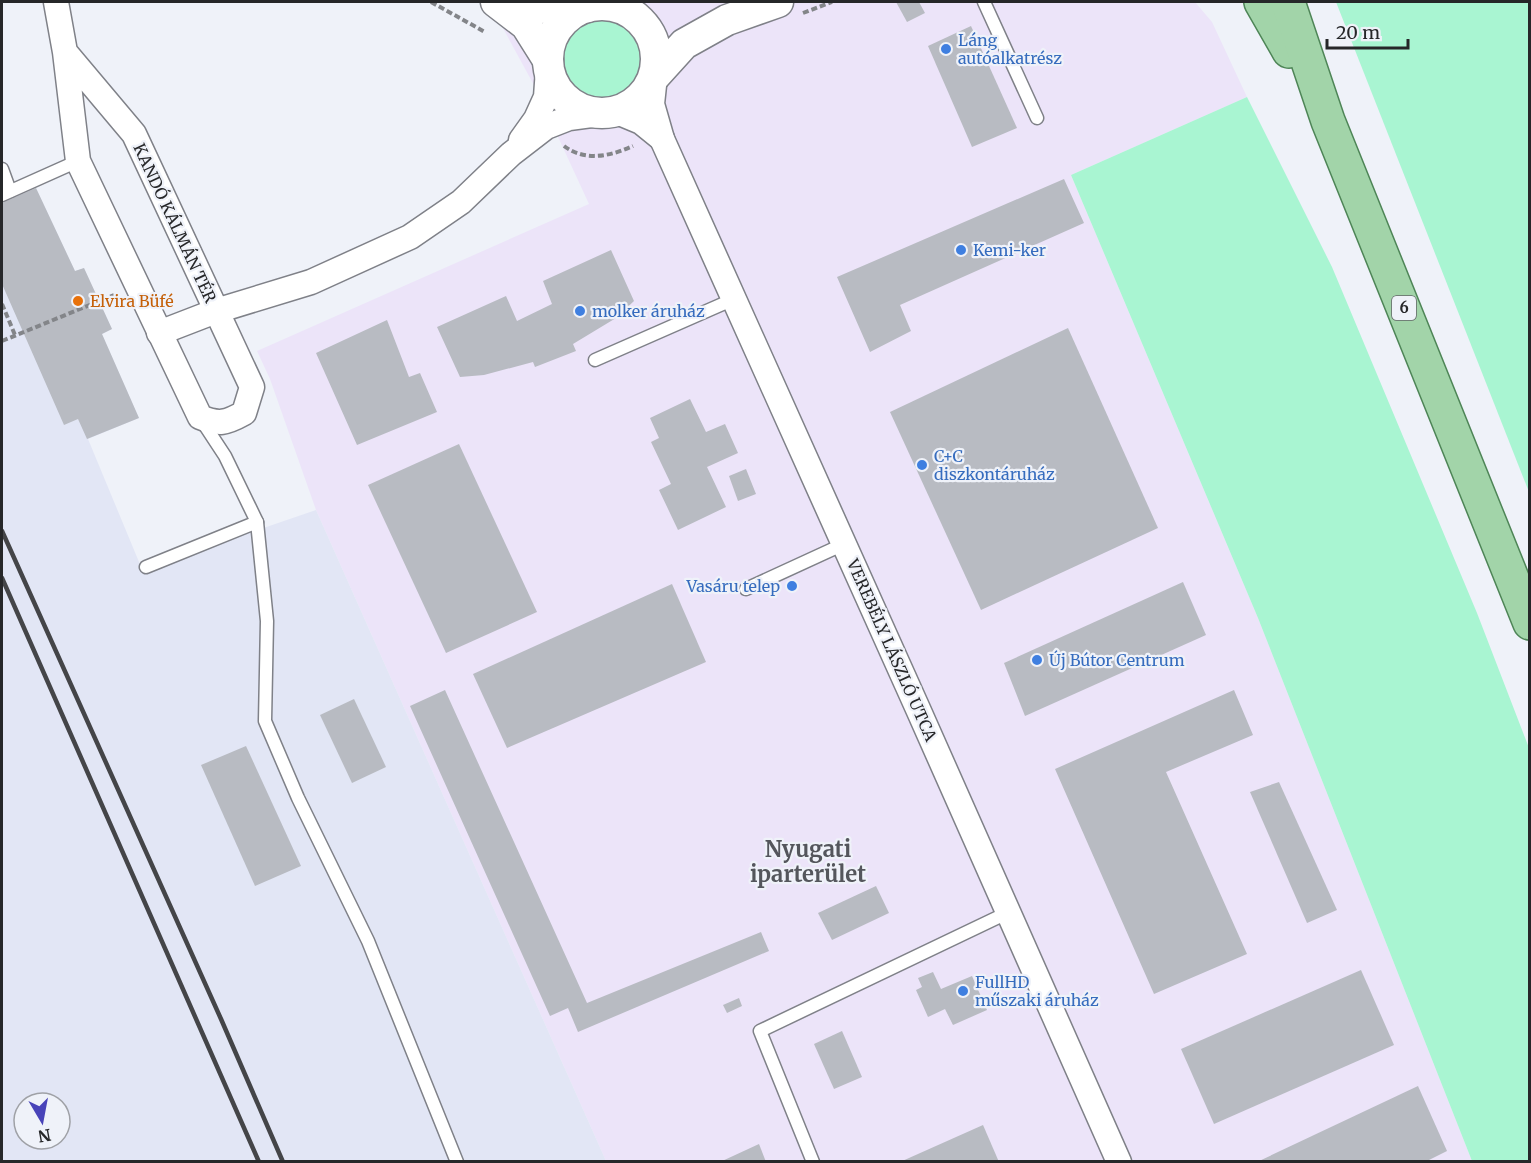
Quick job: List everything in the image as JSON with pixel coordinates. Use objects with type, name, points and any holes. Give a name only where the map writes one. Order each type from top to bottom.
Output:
[{"type":"main road","name":"6","points":[[1261,2],[1328,121]]},
{"type":"main road","name":"6","points":[[1288,2],[1328,121],[1530,623]]},
{"type":"street","name":"KANDÓ KÁLMÁN TÉR","points":[[56,2],[65,51],[78,161],[200,417],[214,423],[228,422],[244,413],[252,387],[134,134],[65,51]]},
{"type":"street","points":[[496,2],[526,25],[548,64],[554,86],[566,100],[581,110],[608,113],[633,105],[684,44],[727,20],[778,2]]},
{"type":"street","points":[[507,2],[537,8],[587,7]]},
{"type":"street","points":[[548,64],[548,51],[554,34],[565,19],[587,7],[615,6],[674,25],[727,20]]},
{"type":"street","points":[[632,13],[645,25],[654,40],[657,58],[655,76]]},
{"type":"street","name":"KANDÓ KÁLMÁN TÉR","points":[[511,154],[536,119],[546,98],[548,64]]},
{"type":"street","name":"VEREBÉLY LÁSZLÓ UTCA","points":[[655,76],[652,104],[662,139],[1119,1161]]},
{"type":"street","name":"KANDÓ KÁLMÁN TÉR","points":[[159,333],[216,311],[311,282],[410,237],[460,202],[511,154],[546,127],[569,118],[608,113]]},
{"type":"street","name":"VEREBÉLY LÁSZLÓ UTCA","points":[[608,113],[641,122],[662,139]]},
{"type":"lane","points":[[984,2],[1037,118]]},
{"type":"lane","points":[[2,169],[6,193],[78,161]]},
{"type":"lane","points":[[595,360],[734,299]]},
{"type":"lane","name":"KANDÓ KÁLMÁN TÉR","points":[[200,417],[225,456],[257,522]]},
{"type":"lane","points":[[146,567],[257,522],[267,621],[265,721],[298,798],[368,941],[457,1161]]},
{"type":"lane","points":[[746,589],[844,544]]},
{"type":"lane","points":[[813,1161],[760,1030],[1009,912]]},
{"type":"path","points":[[431,2],[494,37]]},
{"type":"path","points":[[2,341],[137,286]]},
{"type":"path","points":[[2,304],[15,335]]},
{"type":"shaded area","points":[[480,2],[1195,2],[1212,22],[1247,97],[1071,175],[1258,618],[1472,1161],[606,1161],[316,510],[270,379],[257,351],[589,204],[535,87],[492,8]]},
{"type":"shaded area","points":[[36,188],[75,271],[84,268],[112,329],[102,334],[139,418],[88,439],[144,574],[243,535],[316,510],[606,1161],[2,1161],[2,203]]},
{"type":"green space","points":[[1336,2],[1529,2],[1529,492]]},
{"type":"green space","points":[[603,14],[620,18],[634,27],[643,41],[647,58],[643,75],[634,89],[620,98],[603,102],[586,98],[572,89],[563,75],[559,58],[563,41],[572,27],[586,18]]},
{"type":"green space","points":[[1247,97],[1332,267],[1477,613],[1529,748],[1529,1161],[1472,1161],[1258,618],[1071,175]]},
{"type":"building","points":[[896,2],[919,2],[925,13],[907,22]]},
{"type":"building","points":[[971,26],[1017,128],[972,147],[928,46]]},
{"type":"building","name":"Kemi-ker","points":[[1064,179],[1084,223],[900,305],[911,331],[870,352],[837,277]]},
{"type":"building","points":[[36,188],[75,271],[84,268],[112,329],[102,334],[139,418],[87,439],[78,419],[64,425],[2,284],[2,203]]},
{"type":"building","name":"molker áruház","points":[[611,250],[634,301],[616,318],[573,344],[576,351],[535,367],[533,362],[484,375],[460,377],[437,327],[506,296],[517,321],[552,304],[543,281]]},
{"type":"building","points":[[387,320],[409,377],[420,373],[437,412],[357,445],[316,353]]},
{"type":"building","points":[[1068,328],[1158,528],[981,610],[890,412]]},
{"type":"building","points":[[690,399],[706,432],[725,424],[738,453],[707,467],[726,507],[678,530],[659,490],[671,484],[651,442],[659,438],[650,418]]},
{"type":"building","points":[[459,444],[537,612],[446,653],[368,485]]},
{"type":"building","points":[[746,469],[756,494],[738,501],[729,476]]},
{"type":"building","points":[[1183,582],[1206,635],[1025,716],[1004,663]]},
{"type":"building","points":[[672,584],[706,662],[507,748],[473,674]]},
{"type":"building","points":[[445,690],[587,1003],[761,932],[769,951],[578,1032],[568,1008],[550,1016],[410,706]]},
{"type":"building","points":[[1234,690],[1253,735],[1166,772],[1247,954],[1154,994],[1055,769]]},
{"type":"building","points":[[354,699],[386,767],[352,783],[320,715]]},
{"type":"building","points":[[246,746],[301,866],[255,886],[201,765]]},
{"type":"building","points":[[1279,782],[1337,910],[1307,923],[1250,792]]},
{"type":"building","points":[[876,886],[889,913],[832,940],[818,913]]},
{"type":"building","points":[[1361,970],[1394,1045],[1214,1124],[1181,1049]]},
{"type":"building","points":[[933,972],[941,989],[972,976],[987,1010],[953,1025],[945,1009],[928,1017],[916,990],[922,987],[918,978]]},
{"type":"building","points":[[739,998],[742,1006],[727,1013],[723,1005]]},
{"type":"building","points":[[842,1031],[862,1077],[834,1089],[814,1044]]},
{"type":"building","points":[[1418,1086],[1447,1151],[1425,1162],[1257,1162]]},
{"type":"building","points":[[983,1125],[999,1162],[900,1162]]},
{"type":"building","points":[[759,1144],[766,1162],[720,1162]]},
{"type":"railway","points":[[2,531],[283,1162]]},
{"type":"railway","points":[[2,578],[259,1162]]},
{"type":"place","name":"Láng autóalkatrész","points":[[946,49]]},
{"type":"place","name":"Kemi-ker","points":[[961,250]]},
{"type":"place","name":"Elvira Büfé","points":[[78,301]]},
{"type":"place","name":"molker áruház","points":[[580,311]]},
{"type":"place","name":"C+C diszkontáruház","points":[[922,465]]},
{"type":"place","name":"Vasáru telep","points":[[792,586]]},
{"type":"place","name":"Új Bútor Centrum","points":[[1037,660]]},
{"type":"place","name":"FullHD műszaki áruház","points":[[963,991]]},
{"type":"district","name":"Nyugati iparterület","points":[[808,862]]}]
